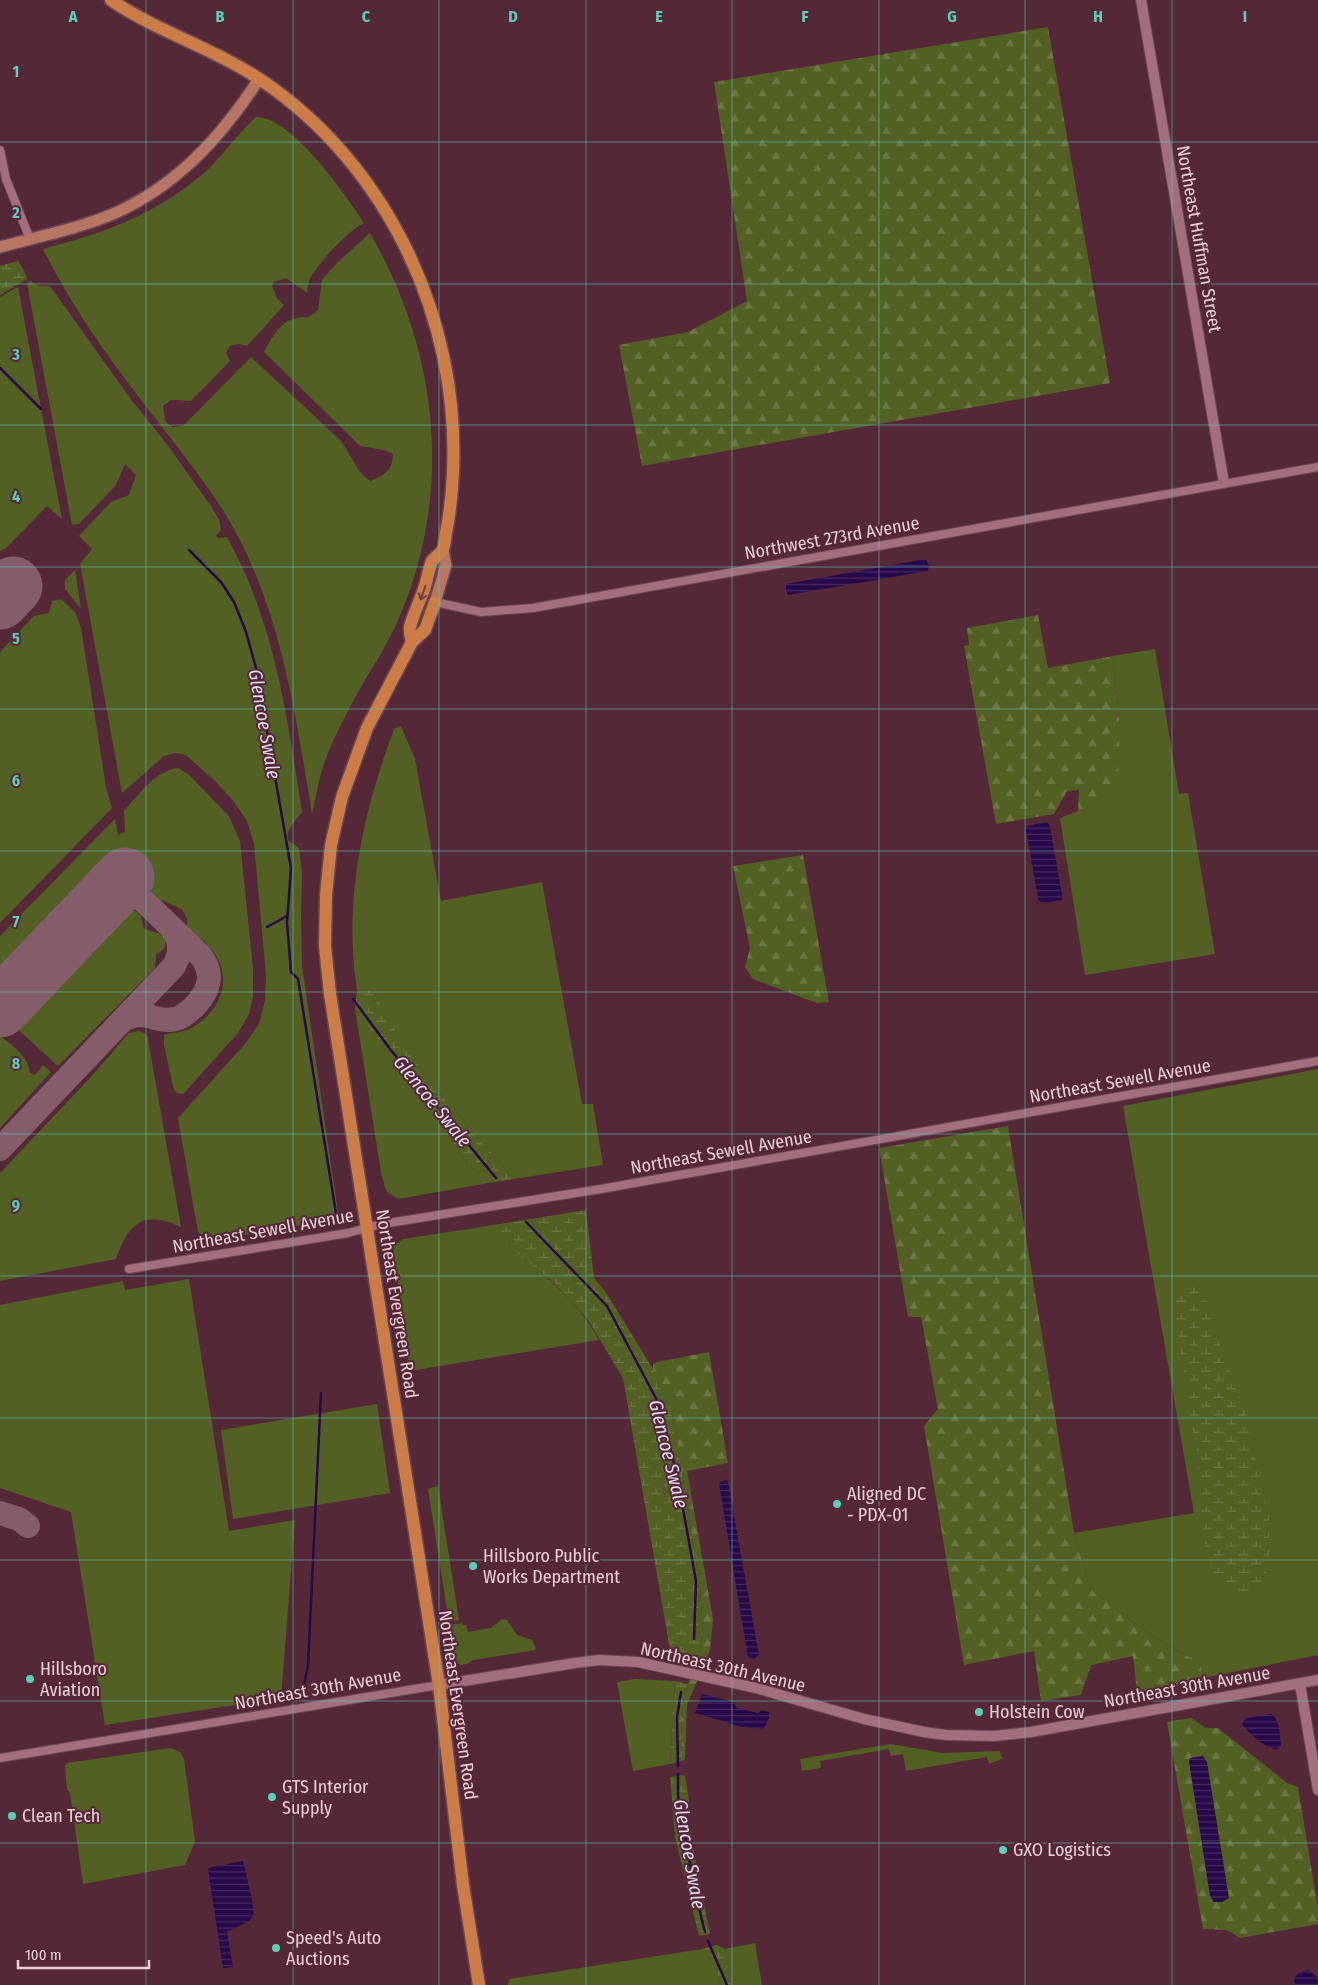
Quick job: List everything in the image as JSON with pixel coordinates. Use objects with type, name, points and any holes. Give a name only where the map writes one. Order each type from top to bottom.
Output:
[{"type":"main road","name":"Northeast Evergreen Road","points":[[111,0],[136,16],[259,78],[313,122],[342,152],[370,185],[410,254],[427,298],[446,364],[454,430],[452,494],[443,550],[446,565],[425,630],[412,642],[367,728],[349,774],[336,821],[326,887],[325,946],[328,979],[439,1685],[463,1885],[479,1985]]},
{"type":"main road","points":[[0,247],[81,225],[112,214],[159,187],[188,166],[216,138],[259,78]]},
{"type":"main road","name":"Northeast Evergreen Road","points":[[412,642],[410,628],[433,560],[443,550]]},
{"type":"street","name":"Northeast Huffman Street","points":[[1141,0],[1224,484]]},
{"type":"street","points":[[0,150],[6,179],[30,239]]},
{"type":"street","name":"Northwest 273rd Avenue","points":[[435,602],[481,612],[534,608],[1318,467]]},
{"type":"street","name":"Northeast Sewell Avenue","points":[[129,1269],[348,1233],[402,1220],[601,1188],[1318,1061]]},
{"type":"street","name":"Northeast 30th Avenue","points":[[0,1758],[598,1660],[638,1662],[756,1688],[905,1729],[946,1735],[997,1736],[1031,1732],[1318,1680]]},
{"type":"street","points":[[1300,1684],[1318,1790]]},
{"type":"green space","points":[[1048,27],[1110,383],[642,466],[619,345],[688,332],[747,301],[714,82]]},
{"type":"green space","points":[[256,117],[270,120],[285,129],[301,143],[331,177],[364,223],[343,239],[321,263],[310,279],[307,293],[286,278],[274,282],[272,286],[277,298],[284,305],[247,346],[240,344],[230,346],[226,353],[230,361],[191,401],[171,400],[163,406],[165,421],[172,427],[183,426],[251,357],[339,439],[357,467],[366,477],[371,481],[387,471],[390,468],[393,454],[384,450],[360,446],[264,352],[276,333],[288,321],[307,317],[318,310],[322,280],[336,264],[370,233],[394,279],[412,327],[424,376],[431,426],[432,476],[426,526],[414,576],[396,625],[332,743],[323,766],[312,814],[299,735],[282,655],[271,616],[241,542],[210,491],[92,333],[61,283],[43,249],[108,229],[128,221],[167,200],[186,188],[204,173]]},
{"type":"green space","points":[[18,261],[27,279],[0,295],[0,266]]},
{"type":"green space","points":[[31,281],[38,285],[50,286],[130,398],[166,443],[211,506],[219,520],[221,530],[216,536],[218,538],[227,537],[257,603],[268,636],[291,741],[302,812],[289,829],[288,837],[289,841],[299,848],[302,875],[302,966],[338,1212],[335,1219],[211,1241],[198,1232],[178,1118],[245,1044],[259,1024],[265,1001],[266,975],[254,844],[247,821],[234,802],[217,783],[186,755],[176,753],[164,756],[122,793],[80,564],[92,549],[79,536],[111,502],[129,495],[136,475],[125,464],[116,485],[79,524],[72,525],[27,283]]},
{"type":"green space","points":[[18,287],[62,519],[47,506],[6,548],[0,551],[0,297]]},
{"type":"green space","points":[[75,570],[81,609],[65,589],[65,580]]},
{"type":"green space","points":[[61,599],[75,612],[81,628],[106,787],[112,808],[0,923],[0,652],[34,616],[49,613],[52,601]]},
{"type":"green space","points":[[1038,615],[1048,668],[1113,656],[1120,730],[1118,771],[1102,809],[1078,811],[1079,790],[1067,791],[1054,814],[996,824],[964,646],[969,645],[967,628]]},
{"type":"green space","points":[[1155,649],[1179,794],[1188,793],[1215,954],[1085,975],[1060,818],[1078,811],[1102,808],[1120,730],[1113,656]]},
{"type":"green space","points":[[401,726],[415,759],[441,901],[542,882],[582,1104],[593,1104],[603,1165],[514,1179],[435,1088],[397,1036],[373,991],[357,990],[353,957],[353,923],[354,890],[359,858],[365,825],[383,761],[394,729]]},
{"type":"green space","points":[[178,768],[188,774],[229,816],[240,841],[253,969],[253,997],[249,1014],[238,1033],[184,1093],[179,1094],[173,1086],[164,1045],[164,1035],[189,1029],[209,1014],[221,994],[222,972],[219,961],[212,950],[187,926],[187,919],[182,909],[159,899],[117,858],[106,867],[0,980],[0,936],[115,819],[118,835],[125,832],[124,811],[154,779],[169,770]]},
{"type":"green space","points":[[803,855],[829,1002],[817,1003],[753,979],[745,967],[750,948],[733,866]]},
{"type":"green space","points":[[128,911],[136,911],[141,916],[144,929],[164,937],[165,945],[156,954],[155,968],[58,1066],[11,1023],[105,924],[121,920]]},
{"type":"green space","points":[[357,990],[373,991],[398,1036],[435,1088],[514,1179],[489,1183],[469,1166],[355,1009]]},
{"type":"green space","points":[[355,1009],[469,1166],[489,1183],[398,1199],[386,1191],[381,1172]]},
{"type":"green space","points":[[139,1031],[147,1034],[181,1227],[157,1219],[147,1220],[132,1228],[126,1236],[116,1259],[0,1281],[0,1173],[90,1078],[129,1033]]},
{"type":"green space","points":[[0,1036],[15,1047],[27,1062],[30,1073],[35,1075],[43,1065],[51,1072],[0,1128]]},
{"type":"green space","points":[[1318,1069],[1318,1655],[1203,1678],[1201,1663],[1153,1637],[1090,1589],[1074,1533],[1194,1513],[1123,1106]]},
{"type":"green space","points":[[1008,1126],[1074,1533],[1090,1589],[1153,1637],[1201,1663],[1203,1682],[1137,1692],[1133,1656],[1091,1665],[1081,1695],[1041,1701],[1034,1651],[964,1665],[924,1426],[938,1409],[921,1317],[908,1317],[879,1148]]},
{"type":"green space","points":[[586,1210],[594,1278],[605,1291],[653,1369],[673,1417],[700,1585],[703,1636],[697,1661],[672,1661],[623,1378],[588,1320],[554,1283],[489,1231],[481,1227]]},
{"type":"green space","points":[[481,1227],[489,1231],[550,1280],[577,1308],[599,1340],[410,1371],[393,1246],[403,1239]]},
{"type":"green space","points":[[189,1279],[229,1531],[295,1520],[281,1698],[105,1725],[71,1512],[0,1488],[0,1305],[123,1281],[125,1290]]},
{"type":"green space","points":[[1193,1283],[1201,1283],[1214,1329],[1245,1412],[1269,1518],[1269,1556],[1265,1581],[1239,1597],[1212,1571],[1201,1525],[1197,1450],[1174,1305],[1176,1291]]},
{"type":"green space","points":[[709,1352],[728,1463],[687,1471],[713,1619],[710,1650],[687,1705],[685,1759],[682,1761],[681,1716],[688,1684],[697,1661],[703,1636],[700,1585],[673,1417],[653,1369],[653,1364]]},
{"type":"green space","points":[[377,1404],[390,1493],[233,1519],[221,1430]]},
{"type":"green space","points":[[438,1486],[459,1620],[449,1622],[428,1489]]},
{"type":"green space","points":[[502,1619],[507,1620],[517,1635],[532,1640],[536,1650],[473,1660],[467,1664],[460,1665],[455,1661],[450,1625],[463,1623],[463,1625],[466,1625],[468,1632],[491,1628]]},
{"type":"green space","points":[[635,1679],[675,1681],[670,1764],[633,1771],[617,1682]]},
{"type":"green space","points":[[675,1681],[688,1684],[681,1716],[682,1761],[670,1764]]},
{"type":"green space","points":[[1191,1718],[1206,1728],[1218,1728],[1287,1783],[1298,1787],[1318,1909],[1318,1924],[1240,1938],[1227,1930],[1203,1929],[1167,1722]]},
{"type":"green space","points":[[890,1744],[943,1753],[1000,1751],[1002,1759],[989,1764],[987,1757],[906,1771],[903,1754],[891,1756],[889,1749],[820,1761],[821,1768],[802,1771],[800,1759]]},
{"type":"green space","points":[[170,1748],[180,1752],[184,1759],[195,1842],[185,1865],[83,1884],[70,1792],[67,1790],[65,1766],[67,1763]]},
{"type":"green space","points":[[685,1775],[689,1801],[686,1812],[710,1934],[699,1936],[675,1836],[670,1777]]},
{"type":"green space","points":[[755,1943],[762,1985],[731,1985],[725,1949]]},
{"type":"green space","points":[[717,1945],[725,1949],[731,1985],[722,1985],[712,1962],[702,1949]]},
{"type":"green space","points":[[702,1949],[712,1962],[722,1985],[508,1985],[509,1979]]},
{"type":"shaded area","points":[[926,559],[929,565],[928,571],[788,595],[786,590],[786,584]]},
{"type":"shaded area","points":[[1047,822],[1050,826],[1062,900],[1046,903],[1040,902],[1038,898],[1026,830],[1027,826]]},
{"type":"shaded area","points":[[726,1480],[728,1482],[759,1655],[754,1659],[748,1657],[719,1484]]},
{"type":"shaded area","points":[[702,1694],[734,1702],[737,1708],[758,1713],[762,1710],[769,1712],[769,1718],[764,1729],[742,1727],[695,1713]]},
{"type":"shaded area","points":[[1272,1714],[1277,1720],[1280,1733],[1281,1746],[1277,1749],[1257,1740],[1242,1723],[1246,1718]]},
{"type":"shaded area","points":[[1203,1756],[1207,1762],[1229,1898],[1222,1902],[1214,1902],[1210,1896],[1189,1762],[1190,1758]]},
{"type":"shaded area","points":[[243,1861],[254,1915],[249,1921],[227,1932],[233,1967],[223,1968],[208,1869]]},
{"type":"shaded area","points":[[1309,1970],[1317,1977],[1318,1985],[1295,1985],[1294,1978],[1300,1972]]},
{"type":"waterway","name":"Glencoe Swale","points":[[0,368],[41,409]]},
{"type":"waterway","name":"Glencoe Swale","points":[[189,550],[221,582],[234,602],[246,632],[256,668],[291,868],[287,923],[291,972],[298,979],[336,1213]]},
{"type":"waterway","name":"Glencoe Swale","points":[[267,927],[287,916]]},
{"type":"waterway","name":"Glencoe Swale","points":[[353,999],[390,1049],[496,1178]]},
{"type":"waterway","name":"Glencoe Swale","points":[[526,1222],[607,1306],[660,1406],[677,1475],[696,1581],[694,1639]]},
{"type":"waterway","points":[[302,1693],[308,1666],[321,1393]]},
{"type":"waterway","name":"Glencoe Swale","points":[[678,1766],[677,1717],[681,1692]]},
{"type":"waterway","name":"Glencoe Swale","points":[[678,1774],[678,1796],[695,1892],[705,1932]]},
{"type":"waterway","name":"Glencoe Swale","points":[[708,1941],[727,1985]]},
{"type":"taxiway","points":[[0,589],[6,594]]},
{"type":"taxiway","points":[[122,880],[201,956],[209,976],[206,989],[199,1001],[180,1017],[168,1020],[139,1015],[123,1020]]},
{"type":"taxiway","points":[[0,1149],[174,966],[179,947],[172,929]]},
{"type":"taxiway","points":[[0,1513],[19,1519],[28,1526]]},
{"type":"runway","points":[[0,600],[13,586]]},
{"type":"runway","points":[[0,1008],[125,877]]},
{"type":"place","name":"Aligned DC - PDX-01","points":[[837,1504]]},
{"type":"place","name":"Hillsboro Public Works Department","points":[[473,1566]]},
{"type":"place","name":"Hillsboro Aviation","points":[[30,1679]]},
{"type":"place","name":"Holstein Cow","points":[[979,1712]]},
{"type":"place","name":"GTS Interior Supply","points":[[272,1797]]},
{"type":"place","name":"Clean Tech","points":[[12,1816]]},
{"type":"place","name":"GXO Logistics","points":[[1003,1850]]},
{"type":"place","name":"Speed's Auto Auctions","points":[[276,1948]]}]
